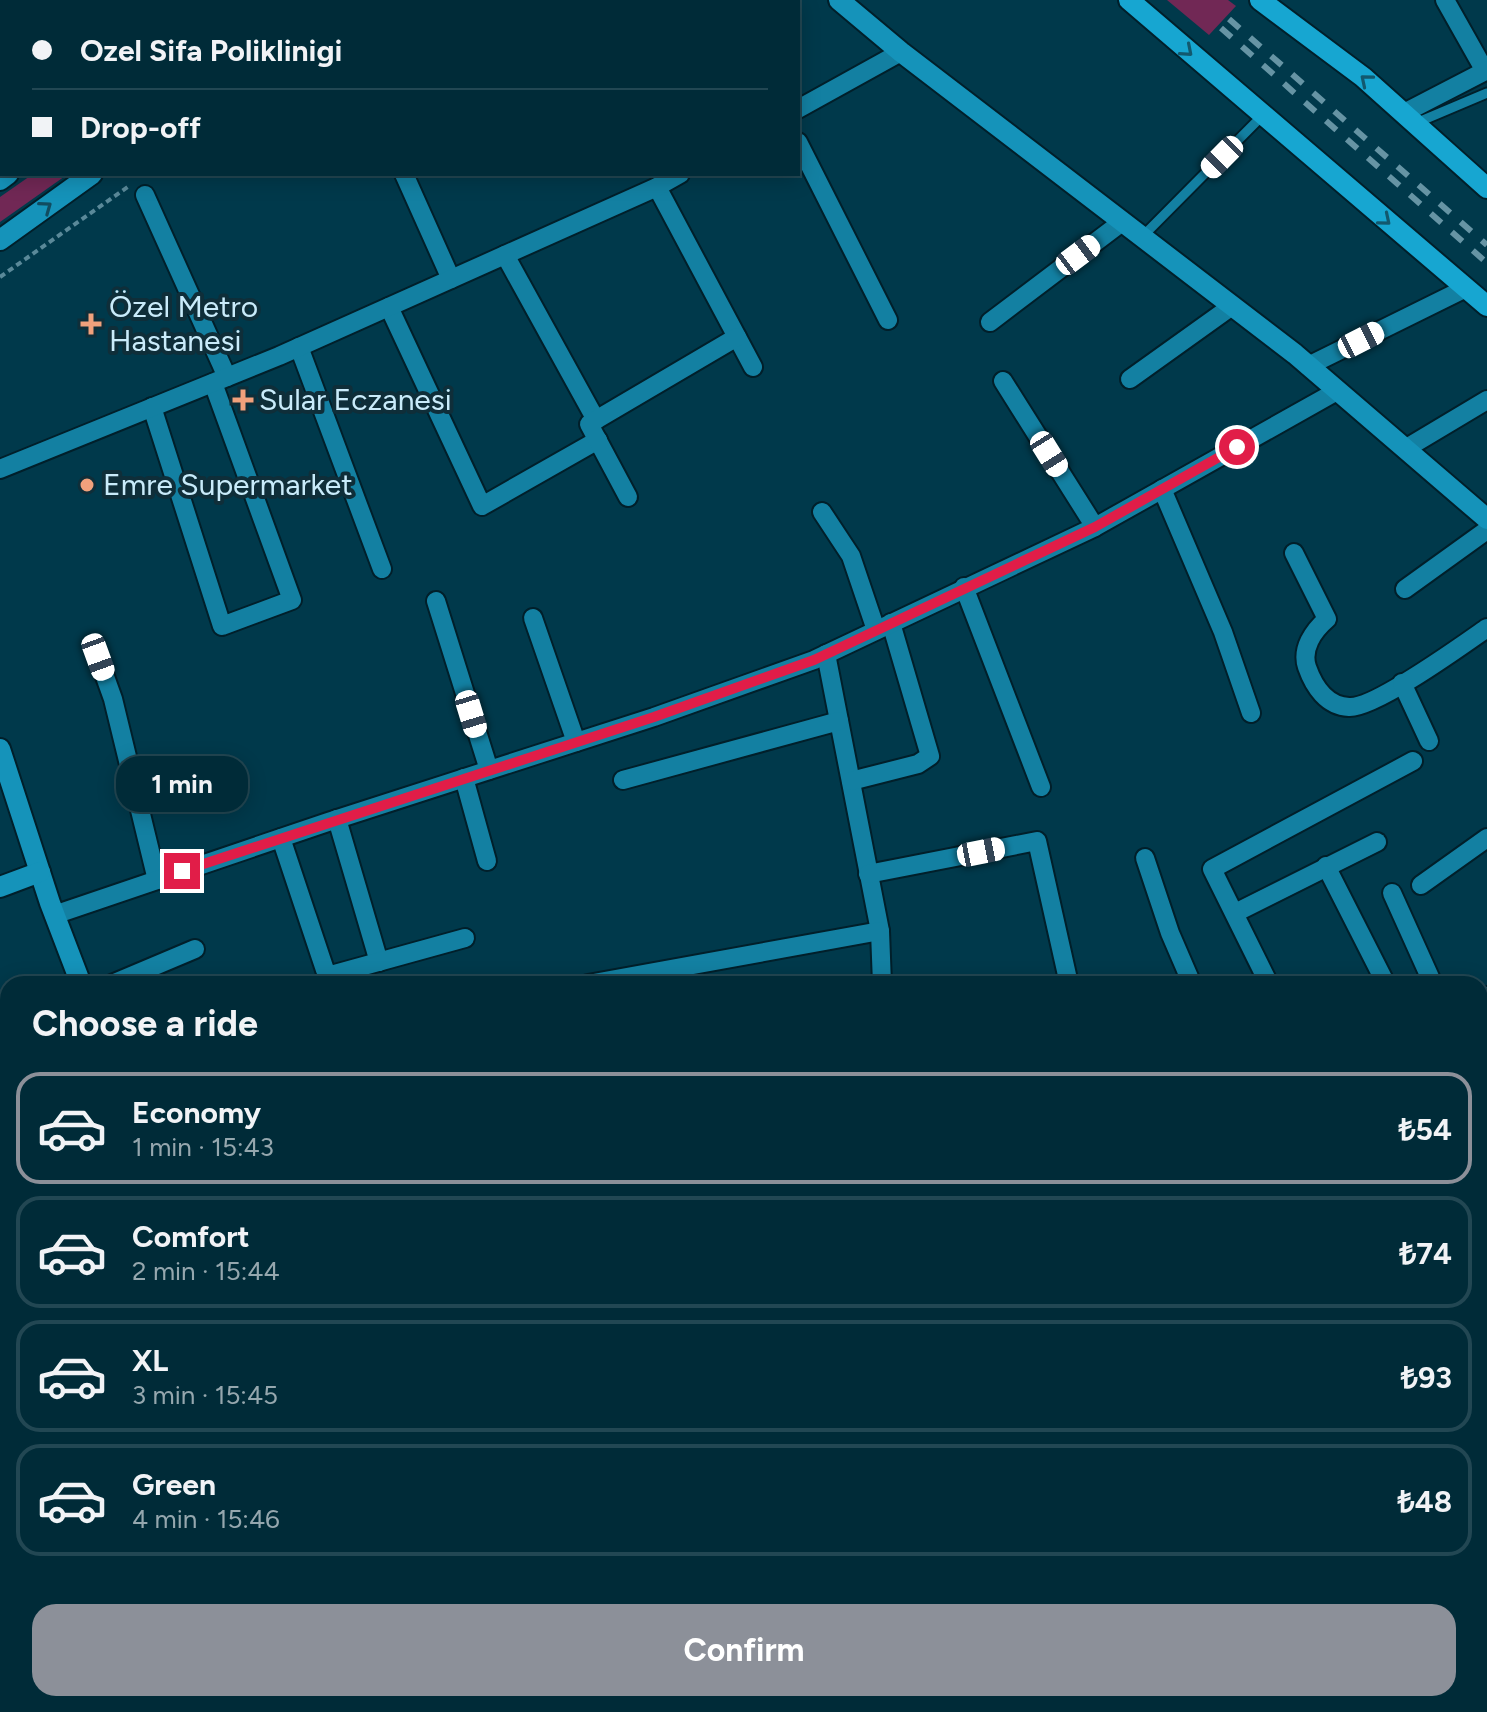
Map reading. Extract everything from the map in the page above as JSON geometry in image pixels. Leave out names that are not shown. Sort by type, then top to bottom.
[{"type":"main road","points":[[1129,0],[1487,306]]},
{"type":"main road","points":[[1260,0],[1363,77],[1487,188]]},
{"type":"street","points":[[839,0],[901,52],[1308,366],[1487,519]]},
{"type":"street","points":[[1409,118],[1486,71],[1445,0]]},
{"type":"street","points":[[800,108],[901,52]]},
{"type":"street","points":[[800,146],[888,320]]},
{"type":"street","points":[[0,240],[89,176]]},
{"type":"street","points":[[405,176],[451,279]]},
{"type":"street","points":[[0,469],[299,347],[676,176]]},
{"type":"street","points":[[657,187],[753,367]]},
{"type":"street","points":[[140,189],[220,380],[292,600],[222,626],[152,407]]},
{"type":"street","points":[[990,322],[1122,222]]},
{"type":"street","points":[[505,255],[596,420]]},
{"type":"street","points":[[1308,366],[1466,288]]},
{"type":"street","points":[[1130,379],[1232,306]]},
{"type":"street","points":[[389,307],[482,506],[598,440]]},
{"type":"street","points":[[628,497],[589,424],[737,337]]},
{"type":"street","points":[[299,347],[382,569]]},
{"type":"street","points":[[1003,381],[1095,527]]},
{"type":"street","points":[[54,915],[698,701],[826,654],[1095,527],[1337,391]]},
{"type":"street","points":[[1405,449],[1487,400]]},
{"type":"street","points":[[1162,489],[1223,632],[1251,713]]},
{"type":"street","points":[[822,512],[851,556],[883,626],[930,756],[918,764],[851,781]]},
{"type":"street","points":[[1405,589],[1487,530]]},
{"type":"street","points":[[1294,553],[1327,619],[1315,629],[1305,655],[1308,668],[1325,698],[1335,704],[1356,707],[1433,666],[1487,628]]},
{"type":"street","points":[[964,587],[1041,787]]},
{"type":"street","points":[[436,601],[489,770]]},
{"type":"street","points":[[533,618],[576,742]]},
{"type":"street","points":[[826,654],[880,931],[882,976]]},
{"type":"street","points":[[98,657],[113,699],[157,880]]},
{"type":"street","points":[[1402,683],[1429,741]]},
{"type":"street","points":[[623,780],[839,721]]},
{"type":"street","points":[[0,749],[54,915],[78,976]]},
{"type":"street","points":[[1265,976],[1212,869],[1413,761]]},
{"type":"street","points":[[464,778],[487,861]]},
{"type":"street","points":[[337,819],[379,962]]},
{"type":"street","points":[[281,838],[325,970],[331,975],[465,938]]},
{"type":"street","points":[[1421,885],[1487,838]]},
{"type":"street","points":[[868,874],[1037,841],[1067,976]]},
{"type":"street","points":[[1235,913],[1377,842]]},
{"type":"street","points":[[1145,858],[1170,933],[1189,976]]},
{"type":"street","points":[[1326,866],[1382,976]]},
{"type":"street","points":[[0,887],[40,872]]},
{"type":"street","points":[[1392,893],[1429,976]]},
{"type":"street","points":[[632,976],[880,931]]},
{"type":"street","points":[[131,976],[195,949]]},
{"type":"lane","points":[[1409,118],[1487,93]]},
{"type":"lane","points":[[1142,237],[1262,116]]},
{"type":"path","points":[[0,277],[140,189]]},
{"type":"shaded area","points":[[1167,0],[1228,0],[1236,6],[1209,35]]},
{"type":"shaded area","points":[[30,176],[65,176],[0,222],[0,197]]},
{"type":"railway","points":[[1229,19],[1487,245]]},
{"type":"railway","points":[[1221,28],[1487,263]]},
{"type":"place","name":"Özel Metro Hastanesi","points":[[91,324]]},
{"type":"place","name":"Sular Eczanesi","points":[[243,400]]},
{"type":"place","name":"Emre Supermarket","points":[[87,485]]},
{"type":"route","points":[[182,871],[654,717],[814,660],[1095,527],[1237,447]]}]
